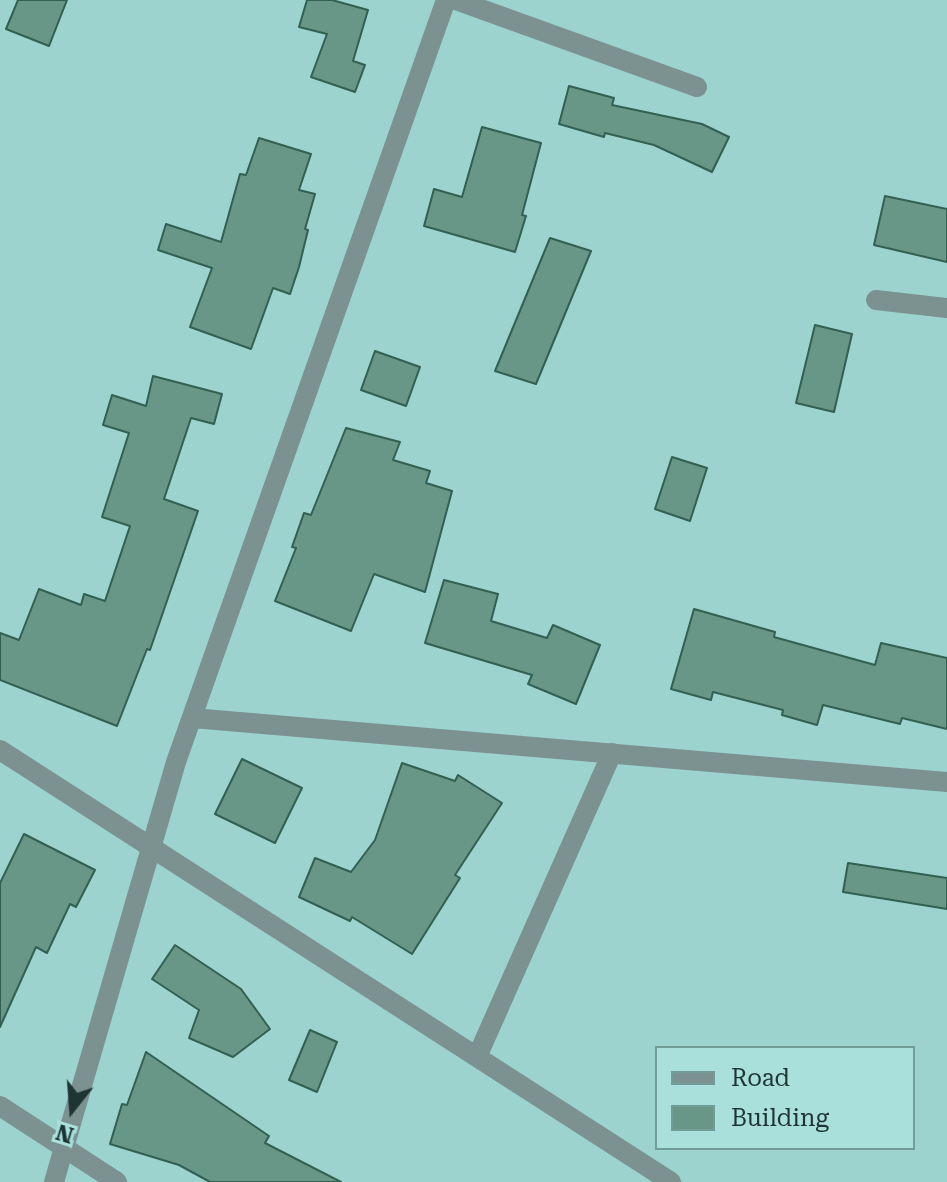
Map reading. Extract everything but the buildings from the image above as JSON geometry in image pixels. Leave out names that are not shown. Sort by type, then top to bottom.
[{"type":"street","points":[[54,1182],[192,718],[446,0]]},
{"type":"street","points":[[456,0],[697,87]]},
{"type":"street","points":[[876,300],[947,308]]},
{"type":"street","points":[[192,718],[947,782]]},
{"type":"street","points":[[0,750],[671,1182]]},
{"type":"street","points":[[477,1057],[612,753]]},
{"type":"street","points":[[0,1106],[117,1182]]}]
